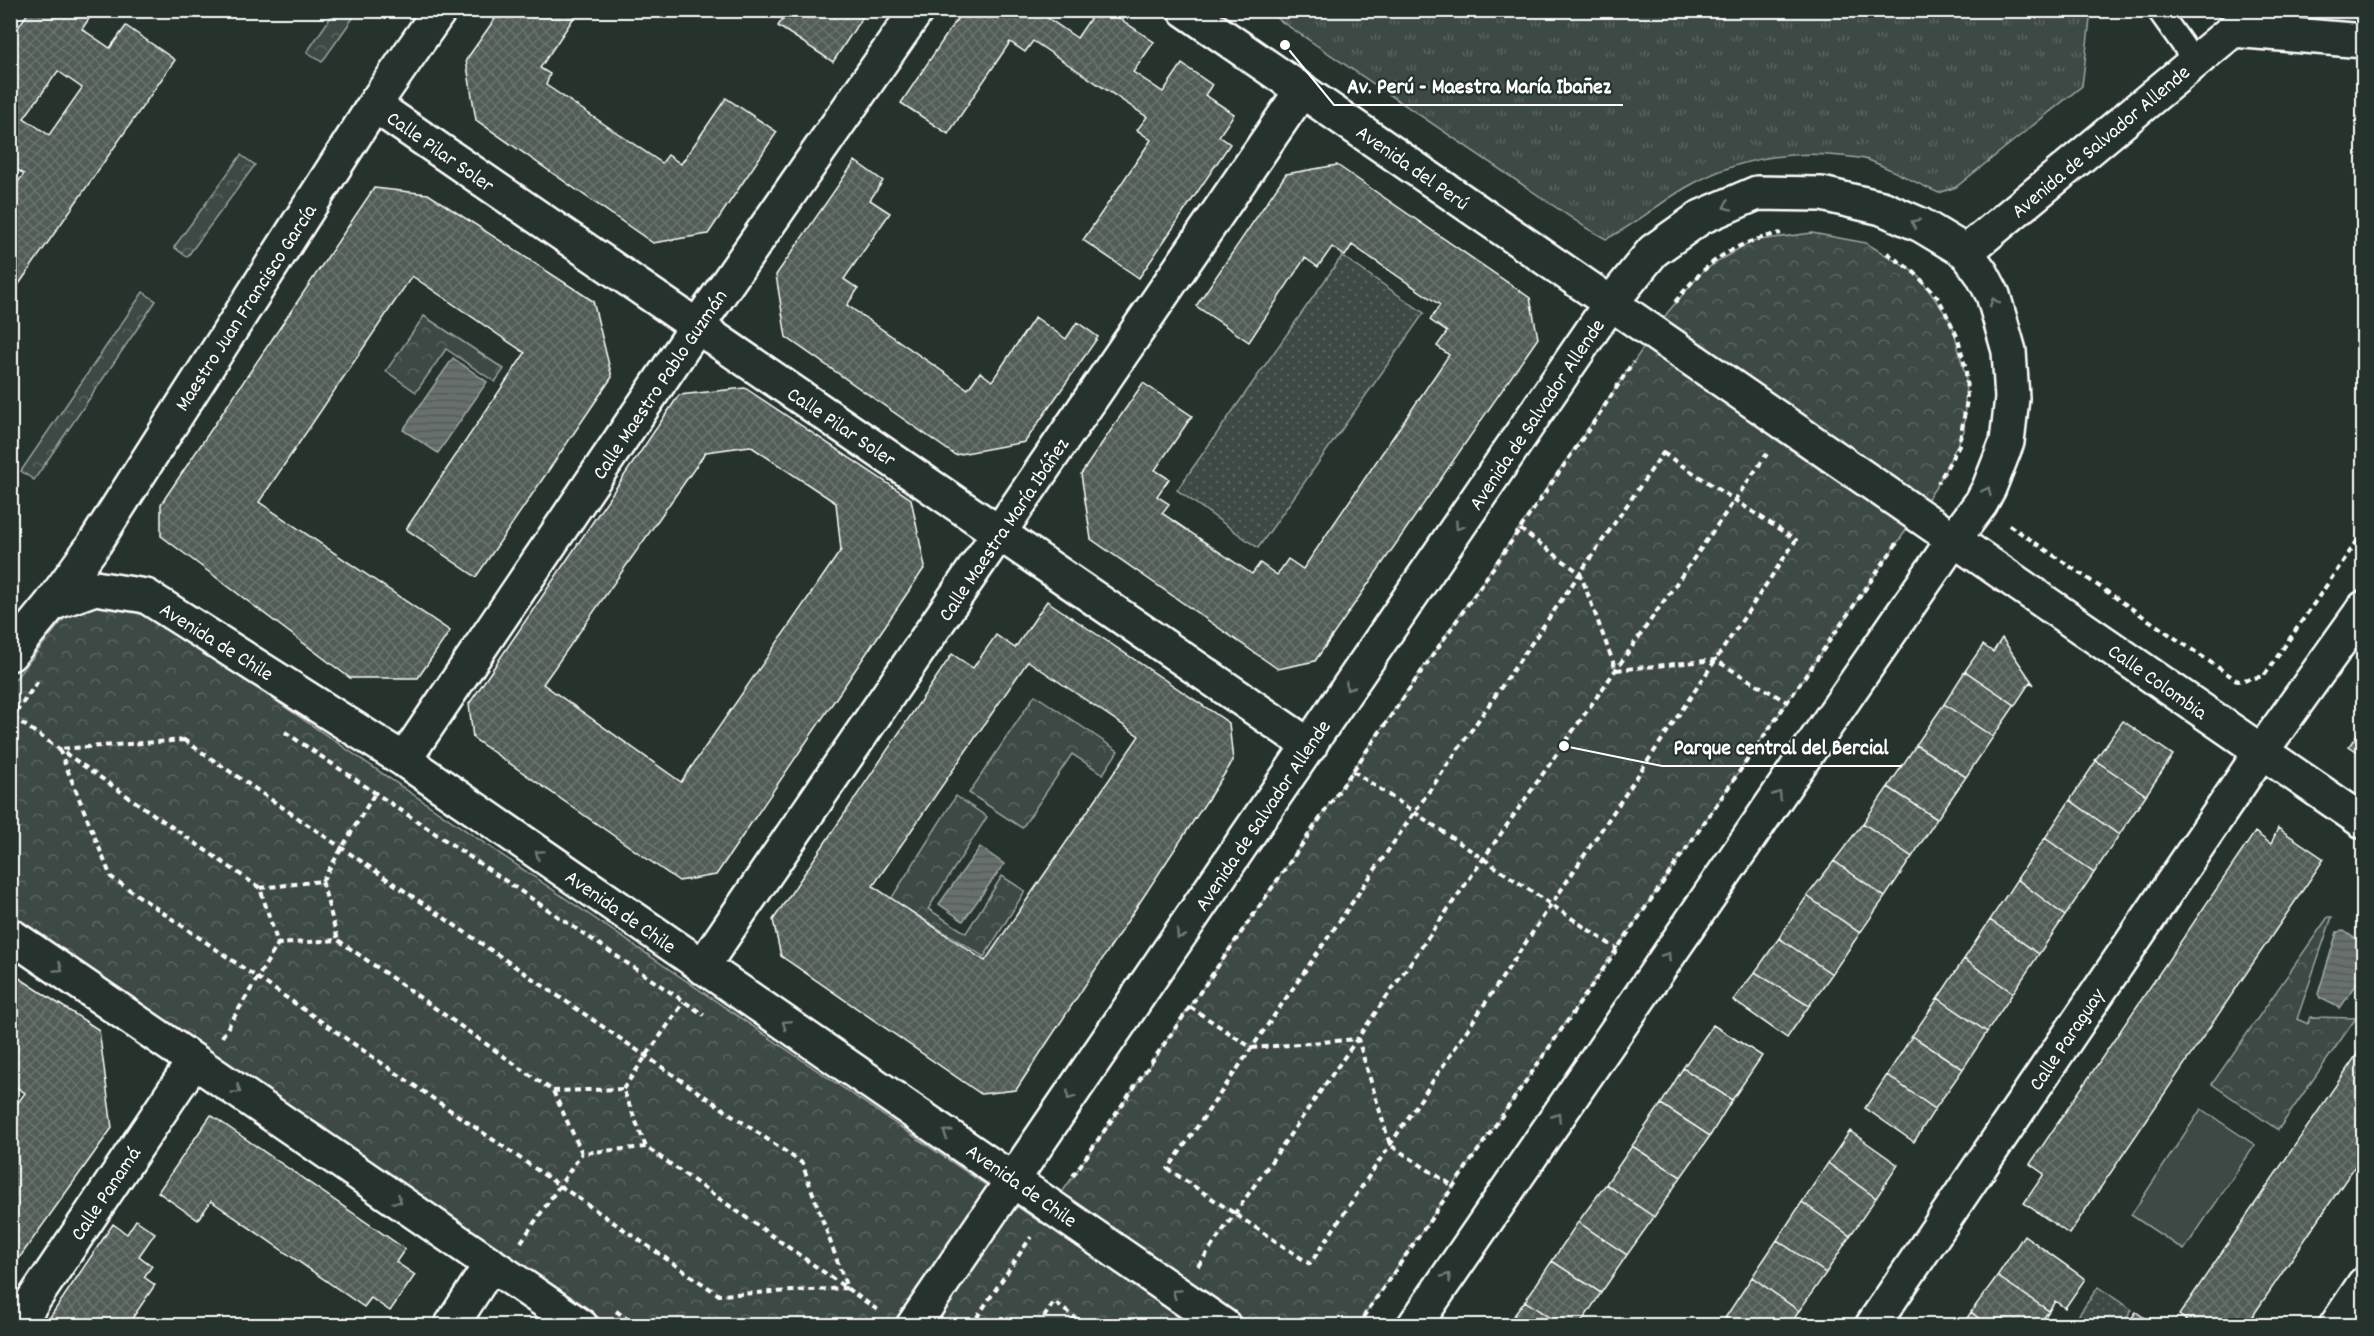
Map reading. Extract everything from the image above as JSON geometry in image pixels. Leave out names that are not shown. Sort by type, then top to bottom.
[{"type":"street","name":"Maestro Juan Francisco García","points":[[51,604],[94,543],[374,105],[440,10]]},
{"type":"street","name":"Calle Maestro Pablo Guzmán","points":[[404,760],[696,328],[917,10]]},
{"type":"street","name":"Avenida del Perú","points":[[1185,10],[1610,304]]},
{"type":"street","name":"Avenida de Salvador Allende","points":[[1966,252],[2195,62],[2234,20]]},
{"type":"street","points":[[2234,20],[2364,41]]},
{"type":"street","name":"Calle Maestra María Ibáñez","points":[[702,967],[1302,90]]},
{"type":"street","name":"Calle Pilar Soler","points":[[374,105],[696,328],[1001,532],[1310,746]]},
{"type":"street","name":"Avenida de Salvador Allende","points":[[913,1326],[1610,304],[1653,251],[1701,218],[1757,193],[1822,194],[1882,208],[1921,225],[1966,252],[1982,274],[1993,295],[2009,351],[2012,398],[2007,441],[1981,503],[1954,539],[1414,1326]]},
{"type":"street","name":"Avenida de Salvador Allende","points":[[1610,304],[1954,539]]},
{"type":"street","name":"Calle Colombia","points":[[1954,539],[2364,822]]},
{"type":"street","points":[[94,543],[95,588]]},
{"type":"street","name":"Avenida de Chile","points":[[51,604],[95,588],[146,596],[404,760],[1224,1326]]},
{"type":"street","points":[[10,654],[51,604]]},
{"type":"street","name":"Calle Paraguay","points":[[1872,1326],[2261,752],[2364,608]]},
{"type":"street","points":[[10,935],[581,1326]]},
{"type":"street","name":"Calle Panamá","points":[[16,1326],[194,1061]]},
{"type":"street","points":[[451,1326],[491,1264]]},
{"type":"street","points":[[2336,1326],[2364,1284]]},
{"type":"lane","points":[[2157,10],[2195,62]]},
{"type":"path","points":[[971,1326],[1520,529],[1599,413],[1651,331],[1686,287],[1712,261],[1749,241],[1792,232]]},
{"type":"path","points":[[1886,252],[1915,273],[1939,299],[1958,338],[1966,370],[1967,400],[1959,445],[1938,484],[1981,503],[2002,520],[2238,681],[2264,676],[2364,531]]},
{"type":"path","points":[[1178,1295],[1787,426]]},
{"type":"path","points":[[1663,453],[1796,540],[1310,1264],[1168,1169],[1580,573],[1663,453]]},
{"type":"path","points":[[1357,1326],[1918,513]]},
{"type":"path","points":[[1520,529],[1580,573],[1616,670]]},
{"type":"path","points":[[1616,670],[1715,660],[1787,702]]},
{"type":"path","points":[[44,672],[12,719],[260,888],[278,944],[220,1040]]},
{"type":"path","points":[[280,728],[713,1022]]},
{"type":"path","points":[[59,749],[184,740],[342,847],[802,1163],[847,1288]]},
{"type":"path","points":[[59,749],[111,877],[719,1295],[847,1288]]},
{"type":"path","points":[[1353,771],[1617,949]]},
{"type":"path","points":[[338,940],[322,881],[375,793]]},
{"type":"path","points":[[260,888],[322,881]]},
{"type":"path","points":[[278,944],[338,940],[553,1091],[582,1153]]},
{"type":"path","points":[[623,1089],[684,1002]]},
{"type":"path","points":[[1190,1007],[1252,1048],[1358,1039]]},
{"type":"path","points":[[1358,1039],[1390,1145],[1453,1186]]},
{"type":"path","points":[[553,1091],[623,1089]]},
{"type":"path","points":[[623,1089],[646,1147],[882,1313]]},
{"type":"path","points":[[582,1153],[646,1147]]},
{"type":"path","points":[[519,1245],[582,1153]]},
{"type":"path","points":[[1038,1326],[1054,1302],[1086,1326]]},
{"type":"green space","points":[[335,11],[358,11],[322,62],[307,52]]},
{"type":"green space","points":[[1266,11],[2091,11],[2082,86],[1956,187],[1939,193],[1862,158],[1821,155],[1781,156],[1742,164],[1705,178],[1677,193],[1606,239]]},
{"type":"green space","points":[[241,155],[255,165],[187,257],[174,247]]},
{"type":"green space","points":[[1812,233],[1866,243],[1917,274],[1952,323],[1966,379],[1964,431],[1938,484],[1357,1325],[610,1325],[11,915],[11,684],[80,599],[115,591],[1041,1223],[1668,312],[1703,271],[1751,241]]},
{"type":"green space","points":[[1342,256],[1424,313],[1258,548],[1177,490]]},
{"type":"green space","points":[[143,292],[156,301],[34,480],[21,471]]},
{"type":"green space","points":[[424,316],[504,369],[495,382],[446,349],[416,392],[386,371]]},
{"type":"green space","points":[[1035,695],[1118,751],[1103,774],[1072,754],[1022,828],[969,793]]},
{"type":"green space","points":[[956,796],[987,817],[928,909],[966,933],[1002,876],[1025,891],[984,957],[891,899]]},
{"type":"green space","points":[[2328,917],[2332,917],[2297,1019],[2308,1024],[2311,1017],[2356,1018],[2278,1130],[2212,1084]]},
{"type":"green space","points":[[2201,1109],[2255,1145],[2184,1250],[2131,1215]]},
{"type":"green space","points":[[2098,1287],[2132,1310],[2122,1325],[2072,1325]]},
{"type":"shaded area","points":[[453,358],[487,382],[438,453],[403,430]]},
{"type":"shaded area","points":[[980,847],[1004,864],[963,921],[939,904]]},
{"type":"shaded area","points":[[2344,931],[2363,944],[2363,975],[2340,1008],[2320,998],[2318,994],[2337,932]]},
{"type":"building","points":[[30,10],[95,10],[82,29],[110,48],[126,26],[175,60],[10,297],[10,193],[24,174],[10,165],[10,39]],"holes":[[[58,71],[82,88],[49,135],[24,118]]]},
{"type":"building","points":[[501,10],[579,10],[540,68],[550,74],[546,85],[662,163],[668,155],[681,164],[726,98],[777,132],[708,234],[653,243],[476,120],[466,60]]},
{"type":"building","points":[[788,10],[867,10],[833,62],[778,26]]},
{"type":"building","points":[[963,10],[1044,10],[1042,14],[1077,38],[1096,10],[1107,10],[1154,42],[1133,72],[1163,92],[1182,64],[1212,85],[1205,95],[1234,114],[1219,136],[1230,144],[1139,278],[1083,240],[1151,140],[1137,130],[1147,117],[1033,41],[1025,52],[1010,42],[948,134],[901,103]]},
{"type":"building","points":[[855,161],[883,181],[870,200],[890,213],[844,279],[858,289],[847,305],[968,389],[980,372],[992,381],[1035,317],[1066,339],[1077,322],[1098,337],[1025,442],[955,455],[786,337],[776,275]]},
{"type":"building","points":[[1337,165],[1530,298],[1538,338],[1315,661],[1278,669],[1091,539],[1081,474],[1143,383],[1192,416],[1155,470],[1169,479],[1157,496],[1169,504],[1162,513],[1252,574],[1260,563],[1277,575],[1288,559],[1303,569],[1449,355],[1437,346],[1447,332],[1430,320],[1440,305],[1352,245],[1345,256],[1332,247],[1318,267],[1305,258],[1249,342],[1196,306],[1286,174]]},
{"type":"building","points":[[374,188],[428,194],[593,301],[612,377],[476,577],[406,529],[525,353],[412,276],[259,502],[450,631],[418,678],[350,678],[161,536],[161,504]]},
{"type":"building","points":[[745,388],[911,499],[925,567],[716,875],[679,881],[473,738],[469,704],[679,395]],"holes":[[[750,446],[836,503],[841,550],[681,782],[543,684],[706,452]]]},
{"type":"building","points":[[1047,601],[1229,723],[1233,761],[1016,1090],[981,1094],[781,956],[773,920],[952,654],[973,668],[996,635],[1015,648]],"holes":[[[1028,661],[1139,736],[985,961],[873,886]]]},
{"type":"building","points":[[2002,638],[2034,685],[2030,682],[2015,705],[1965,671],[1983,645],[1993,652]]},
{"type":"building","points":[[1965,671],[2015,705],[1993,737],[1944,704]]},
{"type":"building","points":[[1944,704],[1993,737],[1966,777],[1916,745]]},
{"type":"building","points":[[2123,721],[2173,755],[2146,795],[2095,760]]},
{"type":"building","points":[[2364,725],[2364,756],[2349,746]]},
{"type":"building","points":[[1916,745],[1966,777],[1937,819],[1888,787]]},
{"type":"building","points":[[2096,761],[2146,795],[2119,835],[2070,800]]},
{"type":"building","points":[[1888,787],[1937,819],[1912,857],[1863,823]]},
{"type":"building","points":[[2070,800],[2119,835],[2094,873],[2045,838]]},
{"type":"building","points":[[1863,823],[1912,857],[1885,897],[1834,861]]},
{"type":"building","points":[[2278,828],[2324,859],[2069,1234],[2024,1203],[2044,1174],[2030,1164],[2255,832],[2271,844]]},
{"type":"building","points":[[2045,838],[2094,873],[2065,916],[2017,879]]},
{"type":"building","points":[[1834,861],[1885,897],[1860,933],[1807,896]]},
{"type":"building","points":[[2017,879],[2065,916],[2039,954],[1990,920]]},
{"type":"building","points":[[1807,896],[1860,933],[1832,974],[1779,938]]},
{"type":"building","points":[[1990,920],[2039,954],[2013,993],[1964,959]]},
{"type":"building","points":[[1779,938],[1832,974],[1809,1006],[1755,972]]},
{"type":"building","points":[[1964,959],[2013,993],[1987,1032],[1938,998]]},
{"type":"building","points":[[10,972],[99,1030],[112,1128],[10,1271],[10,1114],[25,1093],[10,1083]]},
{"type":"building","points":[[1755,972],[1809,1006],[1787,1038],[1733,1000]]},
{"type":"building","points":[[1938,998],[1987,1032],[1963,1069],[1912,1036]]},
{"type":"building","points":[[1713,1025],[1762,1056],[1732,1100],[1683,1068]]},
{"type":"building","points":[[1912,1036],[1963,1069],[1935,1109],[1887,1075]]},
{"type":"building","points":[[2364,1044],[2364,1153],[2246,1326],[2195,1326],[2179,1315]]},
{"type":"building","points":[[1683,1068],[1732,1100],[1710,1136],[1661,1104]]},
{"type":"building","points":[[1887,1075],[1935,1109],[1914,1142],[1865,1108]]},
{"type":"building","points":[[1661,1104],[1710,1136],[1681,1177],[1632,1146]]},
{"type":"building","points":[[211,1115],[405,1249],[396,1262],[415,1275],[390,1311],[371,1298],[364,1307],[211,1201],[198,1220],[158,1192]]},
{"type":"building","points":[[1850,1131],[1898,1165],[1876,1198],[1828,1163]]},
{"type":"building","points":[[1632,1146],[1681,1177],[1654,1217],[1606,1184]]},
{"type":"building","points":[[1828,1163],[1876,1198],[1850,1236],[1802,1202]]},
{"type":"building","points":[[1606,1184],[1654,1217],[1627,1255],[1578,1222]]},
{"type":"building","points":[[1802,1202],[1850,1236],[1826,1273],[1777,1240]]},
{"type":"building","points":[[136,1220],[155,1233],[139,1256],[152,1266],[144,1277],[155,1285],[127,1326],[44,1326],[113,1224],[127,1234]]},
{"type":"building","points":[[1578,1222],[1627,1255],[1601,1293],[1552,1261]]},
{"type":"building","points":[[2024,1235],[2085,1279],[2065,1308],[2055,1301],[2049,1311],[1997,1276]]},
{"type":"building","points":[[1777,1240],[1826,1273],[1799,1311],[1752,1277]]},
{"type":"building","points":[[1552,1261],[1601,1293],[1579,1326],[1562,1326],[1525,1301]]},
{"type":"building","points":[[1997,1276],[2049,1311],[2038,1326],[1989,1326],[1971,1312]]},
{"type":"building","points":[[1752,1277],[1799,1311],[1790,1326],[1736,1326],[1725,1318]]},
{"type":"building","points":[[1525,1301],[1562,1326],[1506,1326]]},
{"type":"building","points":[[1971,1312],[1989,1326],[1962,1326]]},
{"type":"building","points":[[2136,1312],[2156,1326],[2126,1326]]},
{"type":"place","name":"Av. Perú - Maestra María Ibañez","points":[[1285,45]]},
{"type":"place","name":"Parque central del Bercial","points":[[1564,746]]}]
